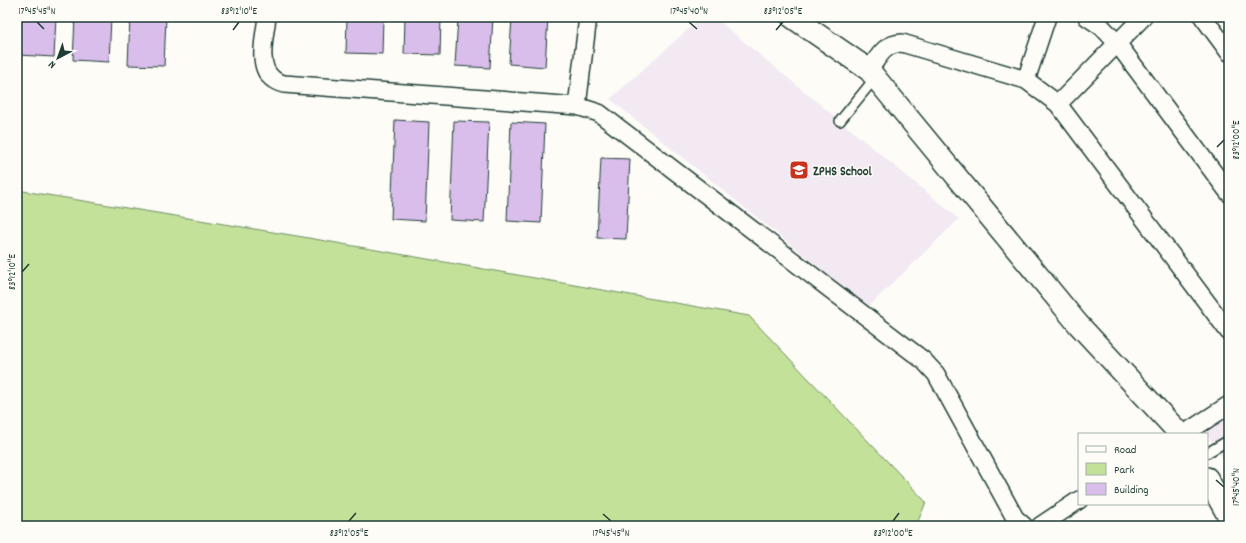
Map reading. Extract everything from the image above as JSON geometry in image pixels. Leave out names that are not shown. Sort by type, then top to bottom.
[{"type":"street","points":[[267,17],[262,58],[265,70],[273,79],[284,84],[577,106],[600,113],[923,360],[936,374],[1016,518],[1023,526]]},
{"type":"street","points":[[577,106],[588,17]]},
{"type":"street","points":[[792,17],[872,74],[1078,324],[1179,433]]},
{"type":"street","points":[[1026,80],[1047,17]]},
{"type":"street","points":[[1087,17],[1102,27],[1117,43],[1229,193]]},
{"type":"street","points":[[1058,104],[1143,17]]},
{"type":"street","points":[[1202,17],[1229,52]]},
{"type":"street","points":[[872,74],[885,48],[894,43],[902,43],[1026,80],[1058,104],[1229,332]]},
{"type":"street","points":[[1186,433],[1229,405]]},
{"type":"street","points":[[1208,480],[1229,517]]},
{"type":"street","points":[[1040,526],[1078,501]]},
{"type":"lane","points":[[840,121],[872,74]]},
{"type":"lane","points":[[1208,452],[1229,440]]},
{"type":"shaded area","name":"ZPHS School","points":[[702,17],[714,17],[959,219],[868,307],[610,99]]},
{"type":"shaded area","points":[[1229,413],[1229,467],[1208,436],[1208,433],[1206,433],[1203,429]]},
{"type":"green space","points":[[17,190],[303,237],[749,316],[926,502],[916,526],[17,526]]},
{"type":"building","points":[[20,17],[56,17],[54,57],[18,55]]},
{"type":"building","points":[[75,17],[111,17],[109,62],[73,60]]},
{"type":"building","points":[[130,17],[166,17],[164,66],[128,65]]},
{"type":"building","points":[[347,17],[383,17],[382,54],[346,53]]},
{"type":"building","points":[[405,17],[441,17],[440,55],[404,54]]},
{"type":"building","points":[[458,17],[493,17],[490,68],[455,66]]},
{"type":"building","points":[[512,17],[548,17],[545,67],[509,64]]},
{"type":"building","points":[[395,120],[429,122],[425,221],[391,219]]},
{"type":"building","points":[[454,121],[489,122],[484,222],[450,220]]},
{"type":"building","points":[[511,122],[545,124],[541,223],[507,221]]},
{"type":"building","points":[[601,158],[630,159],[626,239],[597,238]]},
{"type":"place","name":"ZPHS School","points":[[799,170]]}]
